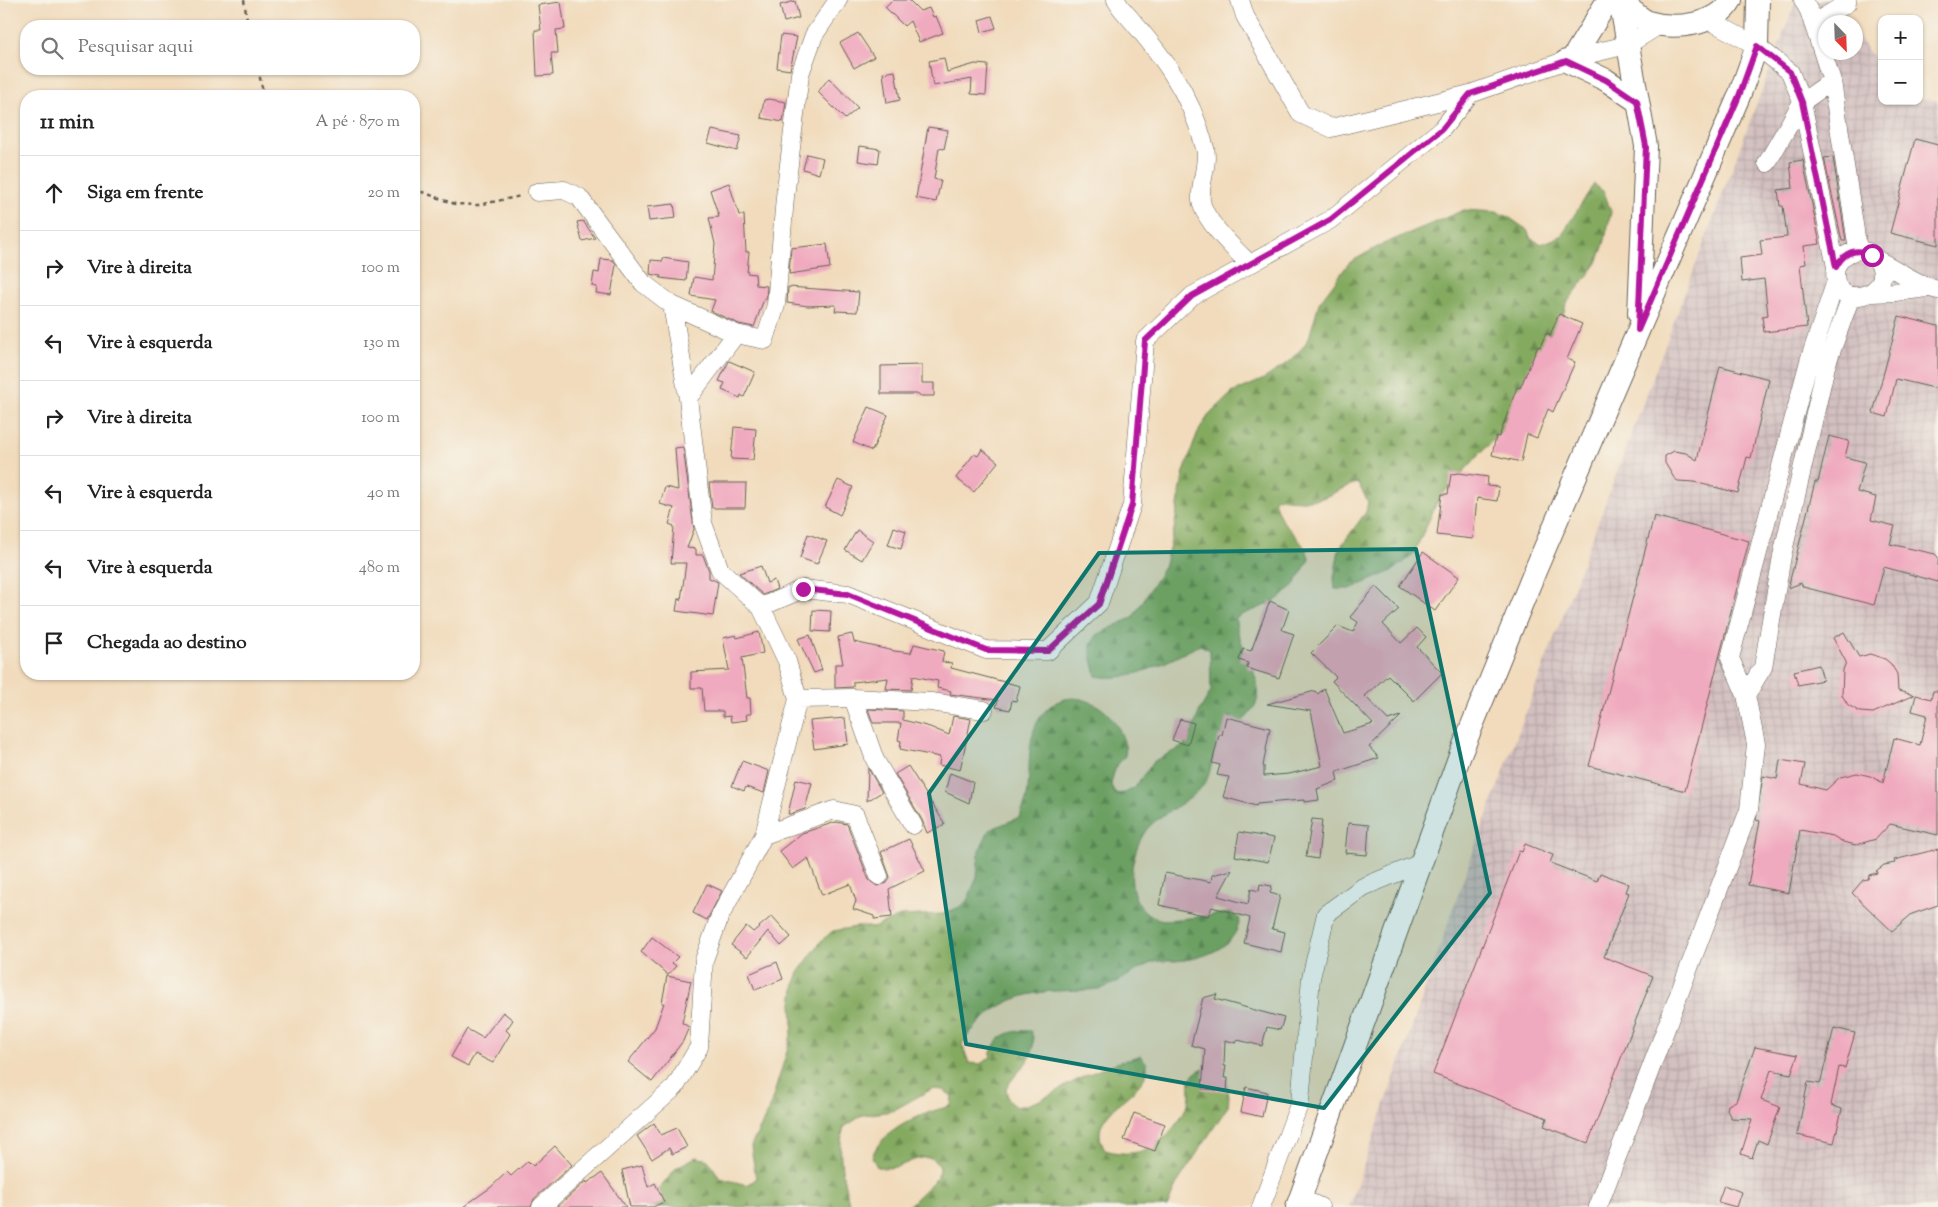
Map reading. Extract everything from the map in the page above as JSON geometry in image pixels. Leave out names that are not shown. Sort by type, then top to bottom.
[{"type":"main road","points":[[1608,0],[1570,60],[1606,80],[1637,101]]},
{"type":"main road","points":[[1620,0],[1647,21],[1676,26],[1709,20],[1731,0]]},
{"type":"main road","points":[[1620,0],[1646,146],[1638,330]]},
{"type":"main road","points":[[1306,1204],[1421,862],[1460,755],[1535,570],[1739,96],[1757,46],[1758,0]]},
{"type":"street","points":[[537,192],[564,190],[579,197],[642,283],[672,304],[736,334],[764,340],[776,305],[785,197],[800,74],[814,35],[838,0]]},
{"type":"street","points":[[1116,0],[1120,8],[1157,48],[1191,105],[1206,150],[1201,202],[1220,235],[1250,264]]},
{"type":"street","points":[[1240,0],[1245,16],[1301,114],[1331,128],[1470,94],[1570,60],[1627,45],[1661,24]]},
{"type":"street","points":[[1803,0],[1832,80],[1858,250]]},
{"type":"street","points":[[1813,24],[1847,4],[1847,0]]},
{"type":"street","points":[[1709,20],[1757,46],[1790,72],[1802,102],[1839,287],[1851,296],[1866,296],[1872,292],[1880,281],[1882,274],[1877,260]]},
{"type":"street","points":[[1767,163],[1802,102],[1832,80]]},
{"type":"street","points":[[761,607],[803,589],[848,594],[986,650],[1048,651],[1099,604],[1132,505],[1145,341],[1192,296],[1330,220],[1442,129],[1470,94]]},
{"type":"street","points":[[1598,1207],[1748,810],[1756,744],[1746,695],[1730,658],[1809,361],[1836,274],[1844,255],[1858,250],[1872,255],[1877,260],[1933,289]]},
{"type":"street","points":[[1872,292],[1933,289]]},
{"type":"street","points":[[1746,695],[1763,668],[1782,556],[1826,366],[1851,296]]},
{"type":"street","points":[[541,1207],[675,1088],[699,1047],[704,960],[720,916],[764,835],[798,699],[787,660],[761,607],[720,570],[703,523],[688,398],[672,304]]},
{"type":"street","points":[[688,398],[736,334]]},
{"type":"street","points":[[1809,361],[1826,366]]},
{"type":"street","points":[[798,699],[853,698],[931,702],[984,710]]},
{"type":"street","points":[[853,698],[875,760],[913,825]]},
{"type":"street","points":[[764,835],[834,810],[855,815],[879,876]]},
{"type":"street","points":[[1262,1207],[1300,1102],[1311,978],[1326,914],[1363,887],[1421,862]]},
{"type":"path","points":[[244,0],[247,20]]},
{"type":"path","points":[[259,75],[263,90]]},
{"type":"path","points":[[420,191],[456,204],[478,205],[537,192]]},
{"type":"highlighted area","points":[[1416,549],[1490,893],[1324,1108],[966,1044],[929,793],[1099,553]]},
{"type":"shaded area","points":[[1796,0],[1832,0],[1843,15],[1818,15],[1818,60],[1863,60],[1863,43],[1878,64],[1878,105],[1923,105],[1923,99],[1938,101],[1938,1207],[1349,1207],[1473,852]]},
{"type":"green space","points":[[1594,184],[1604,192],[1611,212],[1604,244],[1597,263],[1566,304],[1563,315],[1533,358],[1518,413],[1439,498],[1413,555],[1394,570],[1350,589],[1335,589],[1334,578],[1339,549],[1366,512],[1368,502],[1358,483],[1322,498],[1298,500],[1274,498],[1280,517],[1307,551],[1310,560],[1293,586],[1278,599],[1236,618],[1240,638],[1257,683],[1257,701],[1250,714],[1218,747],[1205,784],[1195,794],[1159,818],[1147,829],[1136,852],[1132,866],[1133,892],[1138,904],[1147,913],[1165,920],[1231,913],[1240,919],[1232,938],[1216,951],[1206,955],[1185,960],[1152,963],[1104,988],[1041,992],[1014,999],[991,1012],[962,1044],[969,1063],[980,1064],[990,1058],[995,1045],[1004,1036],[1016,1031],[1031,1031],[1033,1048],[1031,1055],[1006,1088],[1008,1098],[1015,1107],[1039,1101],[1099,1070],[1140,1056],[1147,1063],[1146,1075],[1140,1084],[1113,1109],[1101,1127],[1100,1138],[1105,1150],[1119,1153],[1132,1153],[1144,1150],[1164,1138],[1187,1106],[1190,1094],[1190,1080],[1196,1072],[1204,1068],[1227,1084],[1228,1106],[1176,1185],[1167,1207],[907,1207],[936,1179],[940,1167],[932,1158],[924,1158],[900,1166],[877,1167],[872,1157],[884,1138],[894,1130],[917,1117],[951,1106],[952,1096],[943,1090],[932,1089],[892,1111],[863,1115],[844,1127],[841,1157],[843,1178],[850,1207],[645,1207],[677,1167],[696,1157],[708,1160],[720,1178],[747,1185],[756,1179],[751,1146],[769,1110],[788,1048],[793,1026],[792,1003],[795,983],[800,970],[822,940],[833,931],[863,926],[873,928],[900,916],[943,914],[962,906],[968,899],[977,877],[979,851],[989,830],[1020,817],[1027,796],[1030,748],[1034,729],[1048,708],[1059,701],[1071,698],[1084,700],[1096,705],[1116,723],[1123,738],[1126,751],[1125,756],[1114,772],[1111,785],[1115,794],[1125,793],[1134,788],[1154,761],[1182,747],[1189,740],[1200,710],[1211,691],[1210,650],[1200,645],[1150,669],[1123,676],[1110,677],[1096,676],[1091,654],[1091,644],[1097,635],[1133,617],[1164,567],[1174,530],[1183,475],[1197,434],[1208,416],[1232,393],[1264,379],[1287,363],[1303,347],[1309,338],[1319,303],[1349,263],[1381,245],[1464,210],[1496,212],[1507,216],[1527,230],[1531,239],[1542,244],[1561,236]]},
{"type":"building","points":[[892,0],[909,0],[920,11],[929,8],[933,17],[936,16],[943,33],[919,42],[910,21],[904,26],[885,7]]},
{"type":"building","points":[[795,1],[799,18],[784,22],[780,5]]},
{"type":"building","points":[[561,2],[565,29],[556,30],[558,53],[551,53],[553,75],[537,76],[535,30],[541,30],[538,5]]},
{"type":"building","points":[[992,16],[996,28],[982,32],[979,20]]},
{"type":"building","points":[[858,33],[874,57],[854,68],[840,43]]},
{"type":"building","points":[[781,35],[797,37],[790,70],[777,68]]},
{"type":"building","points":[[944,58],[947,72],[975,64],[988,65],[986,95],[971,94],[972,79],[933,86],[929,61]]},
{"type":"building","points":[[895,71],[900,100],[887,103],[883,73]]},
{"type":"building","points":[[829,78],[858,108],[845,119],[818,92]]},
{"type":"building","points":[[764,100],[786,102],[783,122],[761,118]]},
{"type":"building","points":[[928,127],[948,130],[944,149],[939,148],[934,179],[941,181],[936,202],[916,198]]},
{"type":"building","points":[[712,130],[741,136],[737,151],[708,143]]},
{"type":"building","points":[[1915,139],[1938,145],[1938,245],[1890,233]]},
{"type":"building","points":[[860,146],[880,149],[878,164],[858,161]]},
{"type":"building","points":[[807,154],[823,158],[819,174],[803,169]]},
{"type":"building","points":[[1833,157],[1846,241],[1842,241],[1824,158]]},
{"type":"building","points":[[1803,160],[1820,244],[1804,246],[1806,264],[1800,265],[1807,327],[1764,332],[1762,316],[1768,315],[1764,279],[1742,282],[1740,258],[1762,255],[1760,240],[1787,237],[1783,206],[1780,206],[1778,190],[1793,188],[1790,162]]},
{"type":"building","points":[[729,183],[739,215],[744,215],[746,252],[749,252],[747,273],[755,274],[756,285],[767,286],[766,300],[764,299],[754,327],[739,324],[711,311],[715,300],[691,296],[694,277],[712,280],[715,244],[709,218],[719,217],[710,190]]},
{"type":"building","points":[[674,204],[676,218],[649,221],[647,207]]},
{"type":"building","points":[[583,221],[595,238],[582,241],[577,222]]},
{"type":"building","points":[[827,244],[830,268],[789,274],[791,248]]},
{"type":"building","points":[[663,258],[688,262],[686,281],[660,278],[661,276],[650,274],[651,260],[663,261]]},
{"type":"building","points":[[601,259],[613,260],[616,264],[611,295],[596,293],[597,287],[592,286],[594,272],[599,273]]},
{"type":"building","points":[[788,287],[859,292],[857,312],[835,311],[836,305],[808,306],[787,303]]},
{"type":"building","points":[[1559,314],[1582,324],[1567,359],[1575,362],[1553,412],[1548,409],[1537,438],[1527,434],[1521,462],[1492,455],[1496,436],[1499,437],[1517,387],[1520,388],[1538,346],[1540,347],[1546,333],[1550,335]]},
{"type":"building","points":[[1899,316],[1938,326],[1938,389],[1896,379],[1887,417],[1873,413]]},
{"type":"building","points":[[729,361],[755,372],[744,397],[741,395],[740,398],[722,390],[725,383],[719,381]]},
{"type":"building","points":[[922,365],[922,383],[934,383],[934,396],[881,394],[881,366]]},
{"type":"building","points":[[1720,366],[1769,379],[1751,458],[1747,457],[1738,493],[1694,482],[1678,481],[1665,463],[1665,456],[1674,451],[1686,453],[1697,460]]},
{"type":"building","points":[[869,407],[888,415],[872,451],[853,442]]},
{"type":"building","points":[[734,427],[756,429],[753,460],[731,459]]},
{"type":"building","points":[[1829,436],[1849,441],[1845,457],[1865,462],[1857,492],[1876,497],[1871,520],[1895,526],[1890,544],[1935,554],[1938,557],[1938,582],[1884,567],[1874,605],[1803,587],[1801,583],[1788,588],[1815,482],[1818,482]]},
{"type":"building","points":[[683,447],[694,529],[687,548],[696,549],[696,555],[703,555],[709,571],[709,578],[718,582],[713,616],[676,611],[678,599],[681,600],[686,563],[671,563],[674,526],[669,524],[674,508],[660,504],[665,487],[678,490],[675,448]]},
{"type":"building","points":[[982,449],[998,462],[974,492],[956,478],[974,454],[978,456]]},
{"type":"building","points":[[1459,473],[1488,477],[1487,486],[1499,487],[1497,501],[1477,498],[1473,539],[1437,535],[1442,494],[1448,494],[1451,474]]},
{"type":"building","points":[[838,480],[853,487],[840,515],[825,507]]},
{"type":"building","points":[[709,483],[746,483],[745,508],[712,508]]},
{"type":"building","points":[[1654,516],[1749,541],[1685,791],[1589,766]]},
{"type":"building","points":[[894,527],[906,531],[901,549],[888,545]]},
{"type":"building","points":[[857,530],[873,541],[862,560],[845,550]]},
{"type":"building","points":[[808,534],[827,541],[817,564],[800,558]]},
{"type":"building","points":[[1423,552],[1459,577],[1435,611],[1400,586]]},
{"type":"building","points":[[761,566],[767,583],[774,580],[777,589],[763,595],[739,573]]},
{"type":"building","points":[[1376,586],[1399,609],[1383,624],[1401,643],[1417,628],[1426,637],[1417,647],[1442,673],[1414,701],[1388,675],[1365,696],[1388,720],[1401,716],[1369,747],[1379,758],[1336,772],[1338,781],[1317,789],[1319,800],[1257,804],[1256,806],[1223,797],[1229,777],[1217,775],[1220,765],[1212,763],[1226,717],[1270,728],[1263,766],[1264,776],[1289,774],[1322,766],[1311,711],[1267,704],[1315,691],[1318,694],[1324,688],[1343,733],[1373,724],[1332,681],[1336,677],[1311,653],[1338,626],[1353,632],[1358,622],[1350,617]]},
{"type":"building","points":[[1270,601],[1289,610],[1282,630],[1294,634],[1279,678],[1247,668],[1248,663],[1239,660],[1243,649],[1251,651]]},
{"type":"building","points":[[813,610],[831,611],[830,632],[812,631]]},
{"type":"building","points":[[759,632],[763,653],[742,658],[747,698],[750,698],[751,714],[746,714],[747,720],[731,722],[730,716],[723,717],[723,711],[704,711],[702,688],[691,688],[691,672],[729,670],[723,638],[736,635],[737,638]]},
{"type":"building","points":[[1844,632],[1859,657],[1870,654],[1885,659],[1891,664],[1897,674],[1898,691],[1914,695],[1873,713],[1860,712],[1848,705],[1842,695],[1843,670],[1846,662],[1833,638]]},
{"type":"building","points":[[852,634],[854,642],[894,651],[911,653],[914,644],[944,651],[942,662],[952,663],[951,668],[1020,686],[1016,701],[1012,700],[1010,710],[996,707],[998,700],[950,694],[951,691],[937,688],[938,681],[913,676],[911,690],[886,689],[888,678],[853,682],[853,687],[835,688],[835,664],[843,664],[838,637]]},
{"type":"building","points":[[810,635],[822,670],[814,673],[798,639]]},
{"type":"building","points":[[1819,665],[1823,680],[1798,685],[1794,671]]},
{"type":"building","points":[[1933,691],[1938,691],[1938,835],[1890,824],[1876,839],[1856,845],[1843,842],[1833,836],[1800,830],[1789,893],[1748,885],[1760,821],[1756,820],[1763,776],[1777,779],[1780,760],[1805,764],[1801,784],[1826,790],[1840,777],[1857,773],[1870,776],[1883,783],[1894,738],[1920,745],[1927,715],[1912,711],[1916,695],[1931,699]]},
{"type":"building","points":[[868,709],[903,711],[903,720],[930,727],[949,735],[953,716],[971,719],[960,770],[939,765],[940,757],[900,749],[901,741],[898,740],[901,723],[873,723]]},
{"type":"building","points":[[845,718],[848,744],[814,749],[810,721]]},
{"type":"building","points":[[1180,719],[1194,723],[1188,745],[1172,740]]},
{"type":"building","points":[[742,761],[769,771],[764,793],[746,787],[744,791],[732,786]]},
{"type":"building","points":[[908,766],[945,824],[927,833],[922,820],[895,774]]},
{"type":"building","points":[[868,768],[882,792],[867,801]]},
{"type":"building","points":[[950,773],[973,782],[969,803],[945,792]]},
{"type":"building","points":[[796,779],[812,783],[805,809],[788,814]]},
{"type":"building","points":[[1312,819],[1322,820],[1318,859],[1306,857]]},
{"type":"building","points":[[836,822],[847,824],[869,880],[877,886],[887,883],[890,877],[881,852],[909,839],[925,871],[889,889],[892,917],[874,919],[874,916],[853,909],[856,901],[850,884],[822,895],[808,858],[793,869],[779,851],[802,833]]},
{"type":"building","points":[[1348,823],[1369,825],[1367,855],[1345,853]]},
{"type":"building","points":[[1239,832],[1274,838],[1268,862],[1235,856]]},
{"type":"building","points":[[1525,844],[1553,855],[1550,863],[1597,881],[1600,873],[1629,884],[1626,892],[1629,893],[1604,957],[1653,976],[1588,1143],[1544,1126],[1547,1118],[1433,1074],[1519,851],[1522,852]]},
{"type":"building","points":[[1938,849],[1938,905],[1912,914],[1892,931],[1852,893],[1863,880],[1868,879],[1869,875],[1877,873],[1876,871],[1884,865],[1895,863],[1894,860]]},
{"type":"building","points":[[1232,870],[1218,896],[1248,904],[1251,889],[1259,891],[1260,884],[1272,886],[1270,893],[1280,896],[1272,929],[1285,932],[1281,952],[1244,943],[1250,918],[1212,907],[1208,916],[1159,905],[1165,873],[1211,882],[1212,875]]},
{"type":"building","points":[[707,884],[722,891],[707,920],[693,913]]},
{"type":"building","points":[[772,916],[791,937],[781,946],[768,931],[747,957],[731,945],[746,926],[753,932]]},
{"type":"building","points":[[652,937],[678,957],[672,963],[676,966],[668,975],[641,952]]},
{"type":"building","points":[[777,962],[783,979],[755,990],[749,974]]},
{"type":"building","points":[[667,976],[691,981],[682,1023],[689,1027],[683,1041],[652,1082],[628,1062],[655,1028],[664,1003],[662,1003]]},
{"type":"building","points":[[1217,994],[1215,999],[1284,1018],[1280,1030],[1267,1027],[1262,1046],[1238,1040],[1236,1043],[1225,1040],[1224,1066],[1226,1066],[1224,1078],[1228,1078],[1227,1091],[1202,1089],[1205,1049],[1191,1045],[1203,998]]},
{"type":"building","points":[[503,1012],[513,1020],[506,1030],[510,1034],[493,1063],[475,1054],[468,1066],[451,1057],[467,1029],[483,1038]]},
{"type":"building","points":[[1834,1028],[1855,1033],[1845,1068],[1839,1067],[1831,1105],[1842,1109],[1834,1143],[1797,1135],[1808,1082],[1820,1084]]},
{"type":"building","points":[[1755,1047],[1798,1055],[1791,1074],[1771,1070],[1761,1100],[1780,1107],[1767,1144],[1758,1140],[1752,1158],[1741,1154],[1752,1119],[1731,1118],[1727,1110],[1728,1105],[1736,1101]]},
{"type":"building","points":[[1246,1087],[1267,1092],[1262,1117],[1241,1112]]},
{"type":"building","points":[[1134,1113],[1165,1124],[1155,1151],[1124,1140]]},
{"type":"building","points":[[654,1123],[661,1135],[677,1128],[687,1147],[672,1154],[669,1148],[652,1159],[637,1136]]},
{"type":"building","points":[[555,1146],[572,1165],[534,1199],[531,1207],[463,1207],[490,1188],[507,1172],[511,1176],[528,1161],[533,1166]]},
{"type":"building","points":[[642,1165],[648,1187],[655,1183],[664,1202],[653,1207],[630,1207],[622,1170]]},
{"type":"building","points":[[602,1173],[626,1207],[557,1207],[586,1181],[587,1183]]},
{"type":"building","points":[[1724,1185],[1741,1192],[1736,1207],[1718,1202]]},
{"type":"route","points":[[803,589],[848,594],[986,650],[1048,651],[1099,604],[1132,505],[1145,341],[1192,296],[1330,220],[1442,129],[1470,94],[1539,69],[1566,61],[1606,80],[1637,101],[1646,146],[1638,330],[1739,96],[1757,46],[1790,72],[1802,102],[1836,267],[1844,255],[1851,252],[1858,250],[1872,255]]}]
